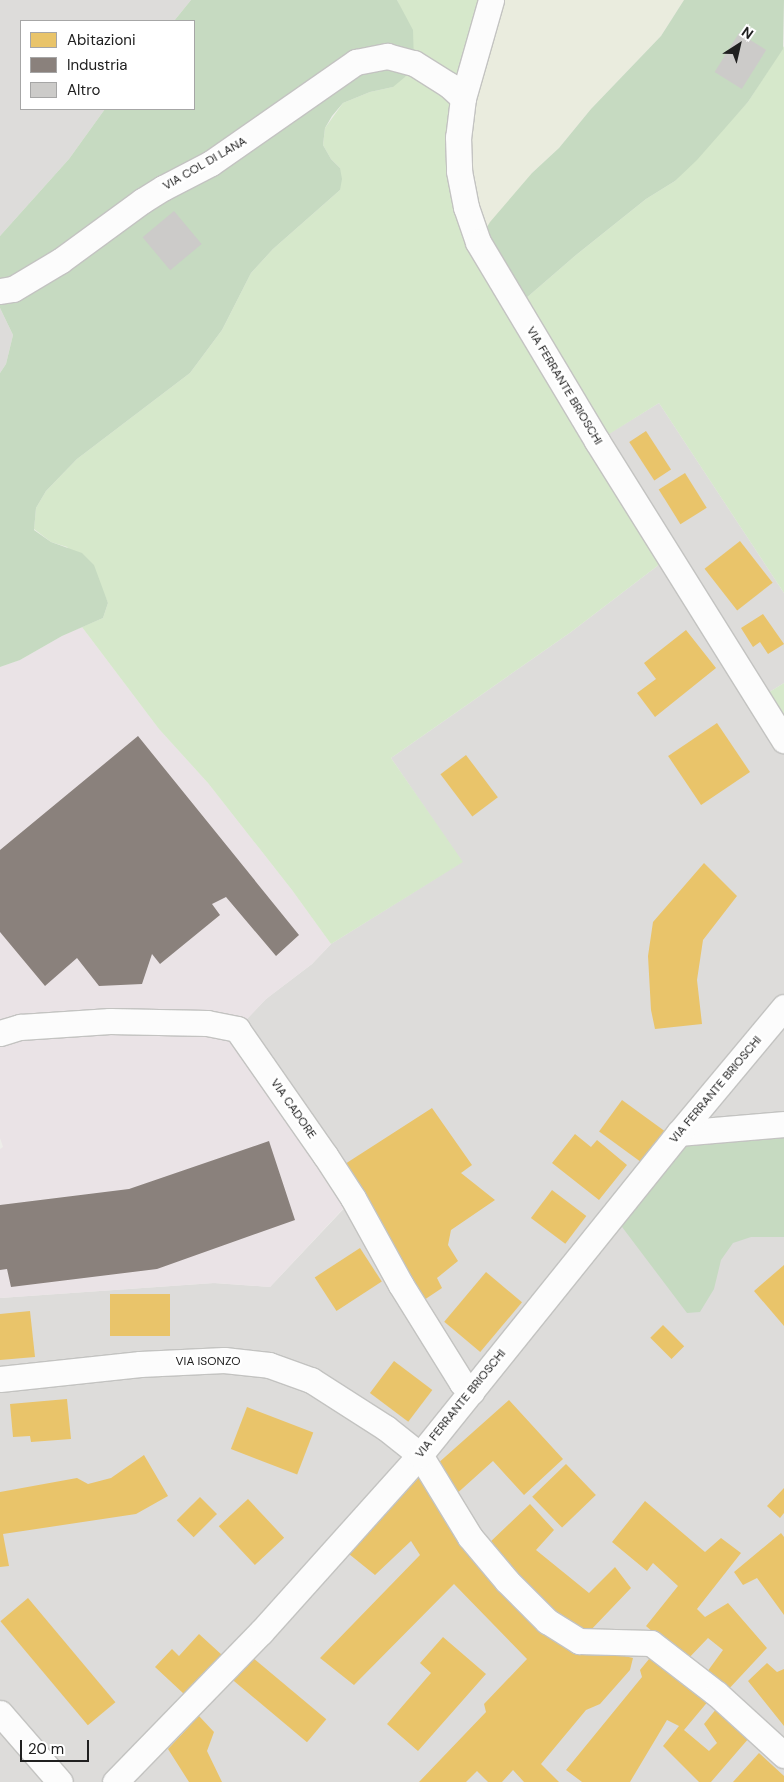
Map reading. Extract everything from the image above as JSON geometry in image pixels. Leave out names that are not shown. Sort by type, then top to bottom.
[{"type":"street","name":"VIA FERRANTE BRIOSCHI","points":[[491,0],[463,98],[458,137],[459,171],[466,207],[478,242],[597,441],[784,740]]},
{"type":"street","name":"VIA COL DI LANA","points":[[0,292],[13,289],[60,262],[142,202],[163,188],[211,163],[356,62],[387,56],[414,63],[449,85],[463,98]]},
{"type":"street","name":"VIA FERRANTE BRIOSCHI","points":[[115,1782],[262,1632],[420,1455],[679,1132],[784,1007]]},
{"type":"street","name":"VIA CADORE","points":[[0,1033],[20,1027],[110,1021],[207,1023],[237,1030],[353,1198],[401,1285],[462,1382],[472,1392]]},
{"type":"street","points":[[679,1132],[784,1124]]},
{"type":"street","name":"VIA ISONZO","points":[[0,1379],[140,1364],[224,1360],[269,1365],[311,1380],[386,1428],[420,1455]]},
{"type":"street","points":[[420,1455],[470,1537],[507,1581],[547,1621],[579,1641],[651,1643],[717,1694],[784,1754]]},
{"type":"street","points":[[0,1713],[60,1782]]},
{"type":"shaded area","points":[[0,0],[191,0],[175,20],[20,20],[20,110],[104,110],[69,159],[0,236]]},
{"type":"shaded area","points":[[491,0],[684,0],[661,36],[591,109],[559,148],[532,173],[478,242],[459,171]]},
{"type":"shaded area","points":[[0,308],[13,335],[6,364],[0,373]]},
{"type":"shaded area","points":[[659,403],[784,593],[784,683],[758,699],[784,740],[784,1782],[0,1782],[0,1298],[214,1283],[270,1287],[353,1199],[237,1029],[266,999],[312,964],[331,944],[462,862],[391,758],[571,632],[669,557],[597,441]]},
{"type":"shaded area","points":[[82,627],[159,729],[208,783],[292,890],[331,944],[312,964],[266,999],[237,1030],[353,1198],[270,1287],[214,1283],[0,1298],[0,1149],[3,1147],[0,1138],[0,667],[20,660]]},
{"type":"green space","points":[[191,0],[397,0],[413,30],[414,63],[405,77],[393,87],[370,92],[343,103],[332,116],[325,128],[323,145],[331,159],[340,168],[342,179],[340,190],[273,249],[251,273],[222,330],[190,373],[77,459],[46,491],[36,508],[34,530],[51,542],[82,553],[94,565],[108,603],[103,618],[62,636],[20,660],[0,667],[0,373],[6,364],[13,335],[0,308],[0,236],[69,159],[104,110],[195,110],[195,20],[175,20]]},
{"type":"green space","points":[[397,0],[491,0],[459,171],[517,306],[576,255],[646,199],[675,181],[748,102],[784,46],[784,593],[659,403],[598,441],[669,557],[571,632],[391,758],[463,862],[331,944],[292,890],[208,783],[159,729],[82,627],[103,618],[108,603],[102,590],[67,547],[51,542],[34,529],[36,508],[46,491],[77,459],[190,373],[222,330],[251,273],[273,249],[340,190],[340,168],[331,159],[323,145],[325,128],[343,103],[370,92],[393,87],[403,13]]},
{"type":"green space","points":[[684,0],[784,0],[783,49],[748,102],[697,160],[675,181],[646,199],[576,255],[517,306],[478,242],[490,222],[532,173],[559,148],[591,109],[661,36]]},
{"type":"green space","points":[[784,683],[784,740],[758,699]]},
{"type":"green space","points":[[784,1124],[784,1237],[751,1237],[733,1243],[721,1260],[714,1289],[700,1312],[687,1313],[613,1215],[668,1148]]},
{"type":"building: Abitazioni","points":[[646,431],[671,470],[654,480],[629,442]]},
{"type":"building: Abitazioni","points":[[685,473],[707,508],[680,524],[659,489]]},
{"type":"building: Abitazioni","points":[[740,541],[773,583],[737,610],[705,569]]},
{"type":"building: Abitazioni","points":[[763,614],[784,644],[768,654],[760,642],[753,647],[741,628]]},
{"type":"building: Abitazioni","points":[[686,630],[716,668],[655,717],[637,693],[656,679],[644,663]]},
{"type":"building: Abitazioni","points":[[717,723],[750,772],[701,805],[668,756]]},
{"type":"building: Abitazioni","points":[[466,755],[498,797],[472,817],[440,774]]},
{"type":"building: Abitazioni","points":[[704,863],[737,896],[703,940],[697,980],[702,1024],[655,1029],[651,1010],[648,956],[653,922]]},
{"type":"building: Abitazioni","points":[[622,1100],[665,1131],[642,1163],[599,1132]]},
{"type":"building: Abitazioni","points":[[432,1108],[472,1165],[461,1173],[495,1200],[451,1230],[448,1245],[458,1261],[437,1278],[442,1288],[424,1300],[345,1164]]},
{"type":"building: Abitazioni","points":[[575,1134],[591,1147],[597,1140],[627,1165],[599,1200],[552,1163]]},
{"type":"building: Abitazioni","points":[[552,1190],[586,1216],[565,1244],[531,1218]]},
{"type":"building: Abitazioni","points":[[360,1248],[382,1282],[336,1311],[315,1277]]},
{"type":"building: Abitazioni","points":[[784,1265],[784,1326],[754,1291]]},
{"type":"building: Abitazioni","points":[[486,1272],[522,1302],[480,1352],[444,1322]]},
{"type":"building: Abitazioni","points":[[110,1294],[170,1294],[170,1336],[110,1336]]},
{"type":"building: Abitazioni","points":[[30,1311],[35,1357],[0,1360],[0,1314]]},
{"type":"building: Abitazioni","points":[[663,1325],[684,1346],[671,1359],[650,1338]]},
{"type":"building: Abitazioni","points":[[394,1361],[432,1390],[408,1422],[370,1393]]},
{"type":"building: Abitazioni","points":[[67,1399],[71,1439],[31,1442],[30,1436],[13,1437],[10,1404]]},
{"type":"building: Abitazioni","points":[[509,1400],[563,1459],[524,1495],[493,1461],[453,1497],[436,1465]]},
{"type":"building: Abitazioni","points":[[247,1407],[313,1432],[297,1474],[231,1449]]},
{"type":"building: Abitazioni","points":[[144,1455],[168,1496],[136,1514],[3,1534],[9,1566],[0,1567],[0,1492],[77,1478],[88,1484],[111,1478]]},
{"type":"building: Abitazioni","points":[[566,1464],[596,1495],[562,1528],[532,1497]]},
{"type":"building: Abitazioni","points":[[423,1473],[521,1604],[566,1649],[586,1647],[633,1658],[630,1670],[600,1704],[586,1710],[541,1764],[559,1782],[524,1782],[513,1770],[502,1782],[488,1782],[477,1771],[466,1782],[419,1782],[486,1712],[484,1704],[527,1659],[454,1584],[354,1685],[320,1658],[420,1555],[411,1541],[375,1575],[349,1554]]},
{"type":"building: Abitazioni","points":[[784,1488],[784,1513],[780,1518],[767,1506]]},
{"type":"building: Abitazioni","points":[[200,1497],[217,1514],[194,1537],[177,1520]]},
{"type":"building: Abitazioni","points":[[248,1499],[284,1538],[255,1565],[219,1526]]},
{"type":"building: Abitazioni","points":[[645,1501],[705,1552],[721,1538],[741,1553],[697,1609],[705,1617],[728,1603],[767,1648],[726,1692],[707,1672],[723,1650],[708,1638],[686,1661],[646,1626],[678,1586],[653,1563],[647,1571],[612,1542]]},
{"type":"building: Abitazioni","points":[[530,1504],[554,1530],[536,1550],[589,1593],[615,1567],[631,1588],[588,1633],[571,1630],[487,1545]]},
{"type":"building: Abitazioni","points":[[781,1533],[784,1537],[784,1615],[757,1578],[743,1585],[734,1572]]},
{"type":"building: Abitazioni","points":[[28,1598],[115,1702],[88,1725],[0,1621]]},
{"type":"building: Abitazioni","points":[[199,1634],[222,1655],[184,1694],[155,1667],[172,1649],[179,1656]]},
{"type":"building: Abitazioni","points":[[443,1637],[486,1674],[418,1751],[387,1724],[431,1673],[420,1663]]},
{"type":"building: Abitazioni","points":[[654,1653],[710,1699],[684,1730],[709,1751],[717,1743],[704,1724],[717,1708],[749,1738],[711,1782],[699,1782],[663,1746],[679,1726],[667,1720],[630,1782],[582,1782],[566,1770],[642,1677],[640,1670]]},
{"type":"building: Abitazioni","points":[[252,1657],[326,1719],[307,1742],[233,1680]]},
{"type":"building: Abitazioni","points":[[767,1663],[777,1672],[784,1669],[784,1726],[748,1681]]},
{"type":"building: Abitazioni","points":[[199,1716],[214,1732],[207,1751],[222,1782],[189,1782],[168,1749]]},
{"type":"building: Abitazioni","points":[[759,1753],[784,1776],[784,1782],[733,1782]]},
{"type":"building: Industria","points":[[138,736],[299,935],[276,956],[226,897],[212,904],[220,915],[160,964],[152,954],[142,984],[99,986],[77,958],[45,986],[0,932],[0,850]]},
{"type":"building: Industria","points":[[269,1141],[295,1220],[157,1269],[11,1287],[7,1269],[0,1270],[0,1205],[129,1189]]},
{"type":"building: Altro","points":[[739,33],[766,50],[742,89],[715,72]]},
{"type":"building: Altro","points":[[174,211],[202,244],[170,270],[143,237]]}]
